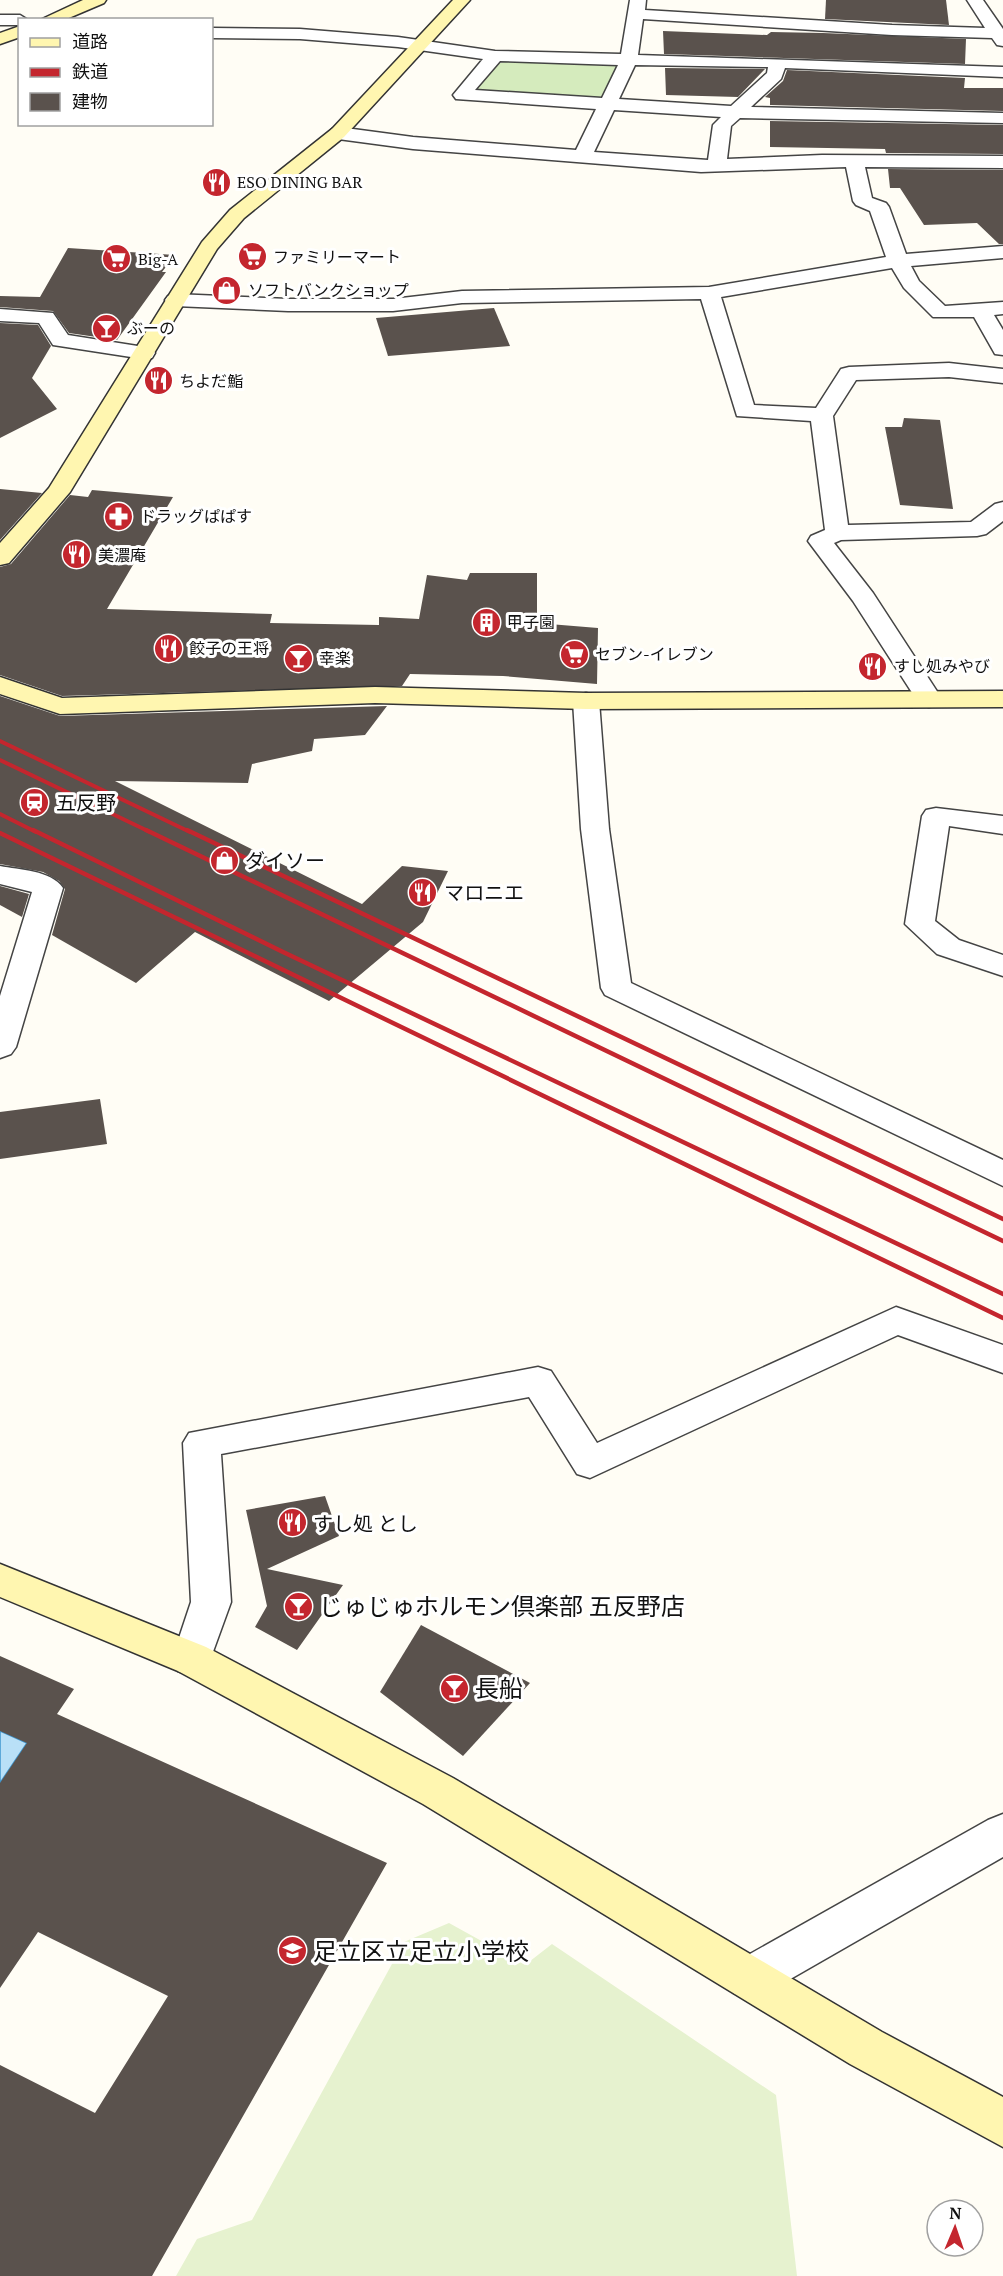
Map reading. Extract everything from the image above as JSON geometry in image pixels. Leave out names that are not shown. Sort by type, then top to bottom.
[{"type":"street","points":[[53,18],[98,0]]},
{"type":"street","points":[[0,558],[58,492],[209,246],[237,214],[338,133],[462,0]]},
{"type":"street","points":[[979,6],[1003,12]]},
{"type":"street","points":[[979,6],[999,37]]},
{"type":"street","points":[[583,155],[629,60],[638,7],[792,17],[892,30],[999,37]]},
{"type":"street","points":[[0,20],[18,20]]},
{"type":"street","points":[[0,39],[18,32]]},
{"type":"street","points":[[213,33],[300,34],[419,45],[495,56],[778,63],[1003,72]]},
{"type":"street","points":[[495,56],[462,95],[735,112],[1003,118]]},
{"type":"street","points":[[717,165],[722,125],[775,75],[778,63]]},
{"type":"street","points":[[338,133],[413,143],[717,165],[854,161],[1003,162]]},
{"type":"street","points":[[854,161],[863,201],[879,207],[898,261],[910,284],[940,313],[1003,308]]},
{"type":"street","points":[[175,300],[288,305],[393,305],[462,297],[709,293],[898,261],[1003,252]]},
{"type":"street","points":[[709,293],[745,411],[822,416]]},
{"type":"street","points":[[981,310],[1003,348]]},
{"type":"street","points":[[0,315],[46,317],[61,340],[144,353]]},
{"type":"street","points":[[837,533],[822,416],[849,374],[949,370],[1003,376]]},
{"type":"street","points":[[929,699],[864,598],[820,541],[837,533],[977,530],[1003,509]]},
{"type":"street","points":[[0,685],[60,706],[375,695],[586,700],[1003,699]]},
{"type":"street","points":[[586,700],[595,829],[616,988],[1003,1174]]},
{"type":"street","points":[[1003,825],[936,816],[920,924],[933,938],[948,947],[1003,966]]},
{"type":"street","points":[[0,875],[32,881],[48,888],[0,1047]]},
{"type":"street","points":[[192,1659],[211,1602],[202,1443],[538,1381],[590,1463],[896,1320],[1003,1359]]},
{"type":"street","points":[[0,1580],[192,1659],[438,1791],[866,2048],[1003,2123]]},
{"type":"street","points":[[750,1978],[1003,1834]]},
{"type":"green space","points":[[506,62],[618,66],[603,99],[480,94],[477,89],[496,64]]},
{"type":"green space","points":[[449,1923],[525,1965],[552,1944],[776,2095],[797,2276],[176,2276],[197,2239],[252,2220],[404,1942]]},
{"type":"water","points":[[0,1731],[27,1743],[0,1783]]},
{"type":"building","points":[[826,0],[946,0],[949,25],[825,19]]},
{"type":"building","points":[[663,31],[767,35],[771,32],[823,33],[966,39],[965,64],[664,54]]},
{"type":"building","points":[[665,68],[765,69],[738,97],[666,95]]},
{"type":"building","points":[[787,70],[965,78],[964,88],[1003,88],[1003,111],[770,105],[770,98],[765,97],[783,81]]},
{"type":"building","points":[[770,121],[1003,125],[1003,154],[886,153],[885,149],[770,147]]},
{"type":"building","points":[[888,169],[1003,170],[1003,244],[999,244],[977,223],[924,225],[900,188],[890,188]]},
{"type":"building","points":[[68,248],[175,255],[162,272],[166,272],[117,340],[69,333],[53,311],[0,307],[0,296],[40,297]]},
{"type":"building","points":[[494,308],[510,346],[388,356],[376,318]]},
{"type":"building","points":[[0,323],[38,325],[51,346],[32,378],[57,409],[0,438]]},
{"type":"building","points":[[904,418],[940,420],[953,509],[900,505],[885,427],[902,427]]},
{"type":"building","points":[[0,489],[42,493],[0,540]]},
{"type":"building","points":[[92,490],[173,497],[107,609],[272,614],[270,623],[379,625],[379,617],[419,619],[427,575],[467,580],[470,573],[537,573],[537,623],[598,628],[597,684],[503,676],[410,674],[402,686],[62,696],[0,675],[0,567],[11,564],[70,495],[88,497]]},
{"type":"building","points":[[0,696],[60,716],[387,706],[365,735],[314,739],[312,751],[252,764],[248,783],[115,781],[362,904],[402,866],[448,871],[423,922],[329,1001],[195,932],[136,983],[52,935],[65,889],[59,881],[43,872],[0,864]]},
{"type":"building","points":[[0,886],[29,894],[22,917],[0,905]]},
{"type":"building","points":[[100,1099],[107,1144],[0,1159],[0,1112]]},
{"type":"building","points":[[325,1496],[339,1536],[267,1569],[343,1585],[297,1650],[255,1627],[267,1606],[246,1510]]},
{"type":"building","name":"長船","points":[[421,1625],[530,1683],[463,1756],[380,1692]]},
{"type":"building","points":[[0,1656],[74,1689],[57,1714],[387,1863],[152,2276],[0,2276],[0,2065],[95,2113],[168,1996],[38,1932],[0,1988],[0,1783],[27,1743],[0,1731]]},
{"type":"railway","points":[[0,741],[190,832]]},
{"type":"railway","points":[[0,760],[150,832]]},
{"type":"railway","points":[[0,814],[36,832]]},
{"type":"railway","points":[[33,830],[283,952],[1003,1294]]},
{"type":"railway","points":[[146,830],[1003,1241]]},
{"type":"railway","points":[[187,830],[1003,1219]]},
{"type":"railway","points":[[0,833],[1003,1318]]},
{"type":"place","name":"ESO DINING BAR","points":[[216,182]]},
{"type":"place","name":"ファミリーマート","points":[[252,257]]},
{"type":"place","name":"Big-A","points":[[117,259]]},
{"type":"place","name":"ソフトバンクショップ","points":[[227,290]]},
{"type":"place","name":"ぶーの","points":[[106,328]]},
{"type":"place","name":"ちよだ鮨","points":[[158,381]]},
{"type":"place","name":"ドラッグぱぱす","points":[[119,516]]},
{"type":"place","name":"美濃庵","points":[[77,555]]},
{"type":"place","name":"甲子園","points":[[486,622]]},
{"type":"place","name":"餃子の王将","points":[[168,648]]},
{"type":"place","name":"セブン-イレブン","points":[[574,654]]},
{"type":"place","name":"幸楽","points":[[298,658]]},
{"type":"place","name":"すし処みやび","points":[[873,666]]},
{"type":"place","name":"五反野","points":[[35,802]]},
{"type":"place","name":"ダイソー","points":[[224,860]]},
{"type":"place","name":"マロニエ","points":[[423,892]]},
{"type":"place","name":"すし処 とし","points":[[292,1523]]},
{"type":"place","name":"じゅじゅホルモン倶楽部 五反野店","points":[[298,1606]]},
{"type":"place","name":"長船","points":[[454,1688]]},
{"type":"place","name":"足立区立足立小学校","points":[[292,1951]]}]
